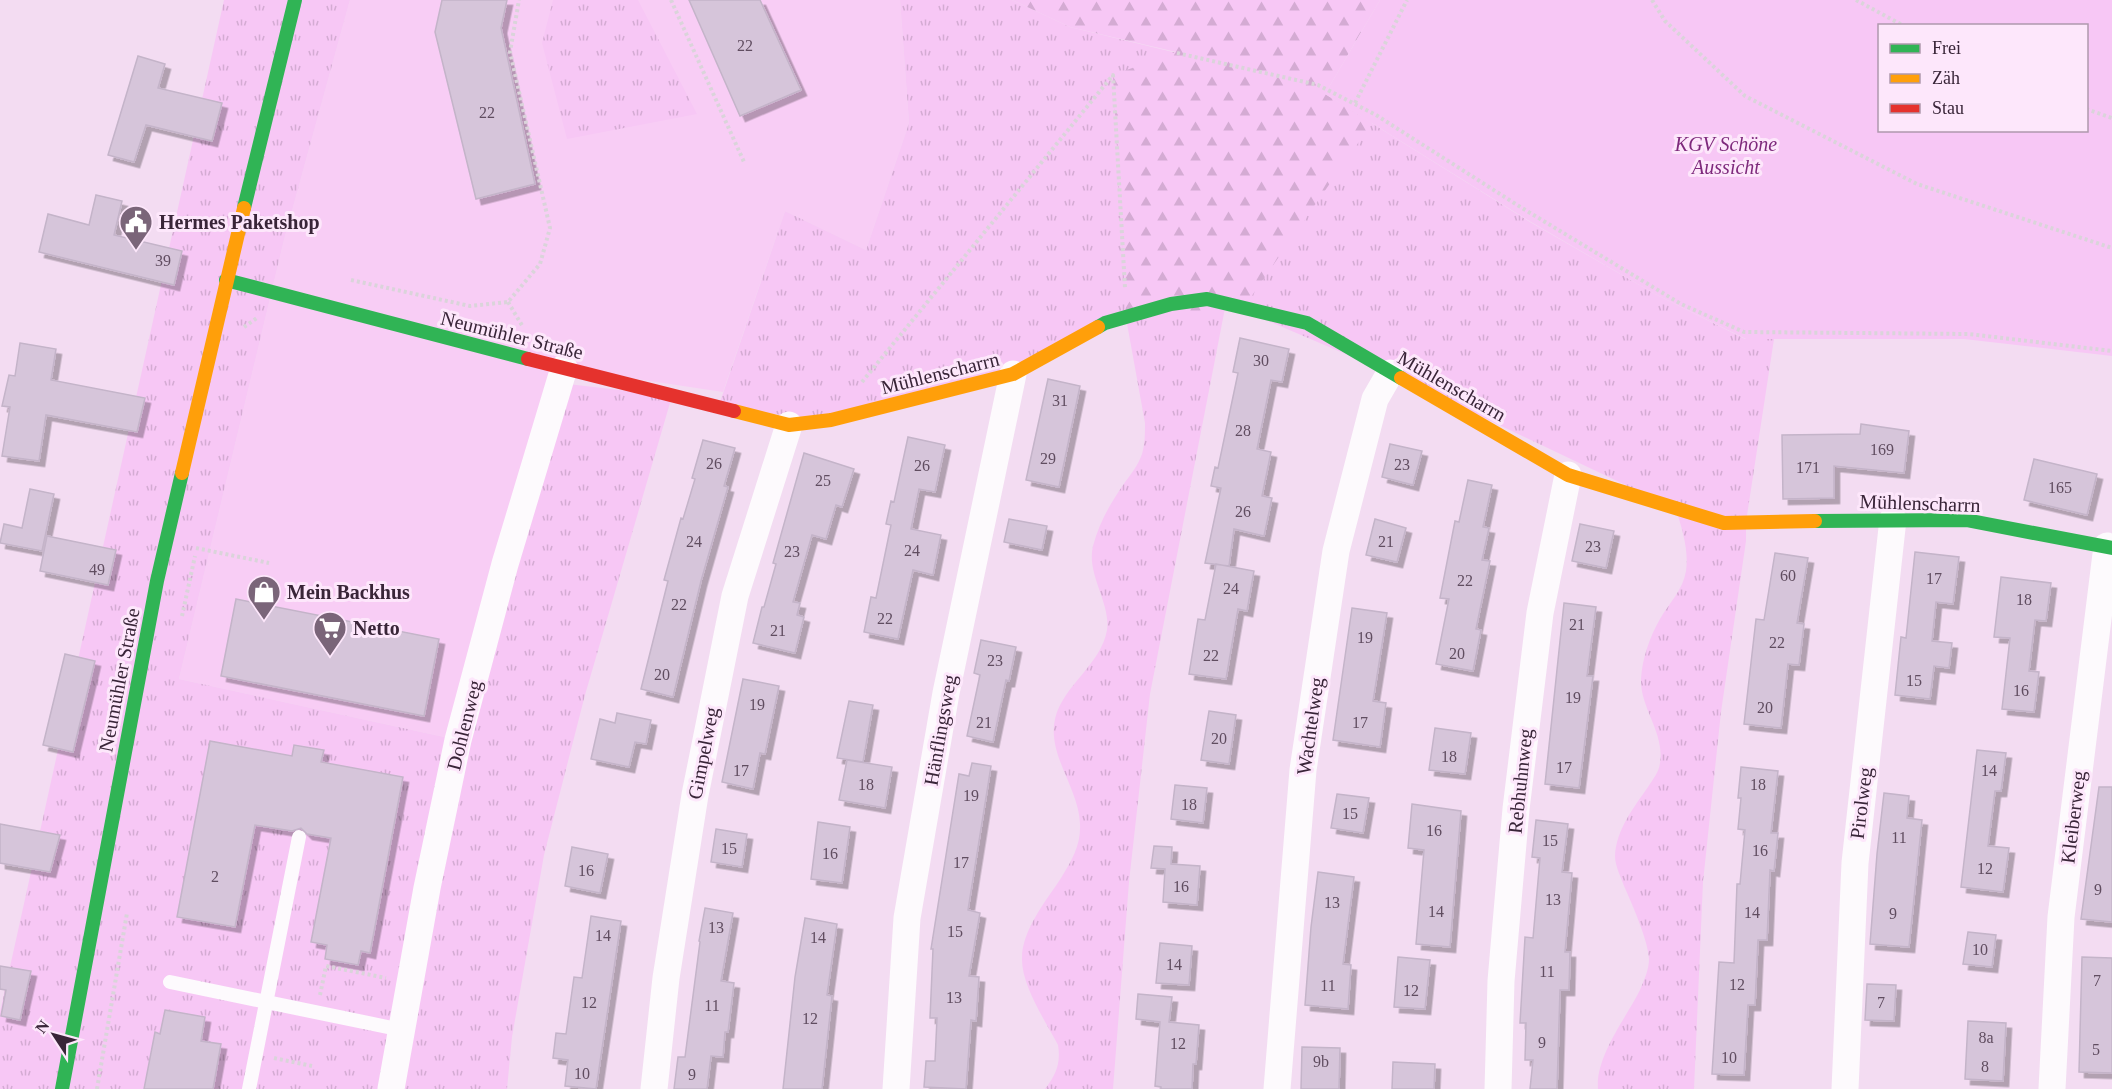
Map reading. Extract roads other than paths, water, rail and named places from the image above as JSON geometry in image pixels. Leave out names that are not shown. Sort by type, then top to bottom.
[{"type":"street","name":"Neumühler Straße","points":[[62,1089],[157,581],[226,280],[296,0]]},
{"type":"street","name":"Neumühler Straße","points":[[226,280],[789,425]]},
{"type":"street","name":"Mühlenscharrn","points":[[789,425],[831,420],[1013,374],[1105,324],[1171,304],[1208,299],[1307,323],[1568,475],[1724,523],[1893,519],[1966,520],[2110,547]]},
{"type":"street","name":"Dohlenweg","points":[[391,1089],[427,888],[459,740],[505,564],[564,368]]},
{"type":"street","name":"Wachtelweg","points":[[1277,1089],[1303,770],[1336,551],[1375,399],[1390,373]]},
{"type":"street","name":"Hänflingsweg","points":[[896,1089],[907,918],[946,693],[1013,374]]},
{"type":"street","name":"Gimpelweg","points":[[654,1089],[666,978],[687,840],[718,678],[735,596],[789,425]]},
{"type":"street","name":"Rebhuhnweg","points":[[1498,1089],[1501,981],[1516,810],[1540,613],[1568,475]]},
{"type":"street","name":"Pirolweg","points":[[1845,1089],[1855,863],[1893,519]]},
{"type":"street","name":"Kleiberweg","points":[[2052,1089],[2061,917],[2110,547]]},
{"type":"lane","points":[[249,1089],[299,837]]},
{"type":"lane","points":[[170,982],[402,1030]]},
{"type":"place","name":"Hermes Paketshop","points":[[136,251]]},
{"type":"place","name":"Mein Backhus","points":[[264,621]]},
{"type":"place","name":"Netto","points":[[330,657]]},
{"type":"park label","name":"KGV Schöne Aussicht","points":[[1726,156]]}]
